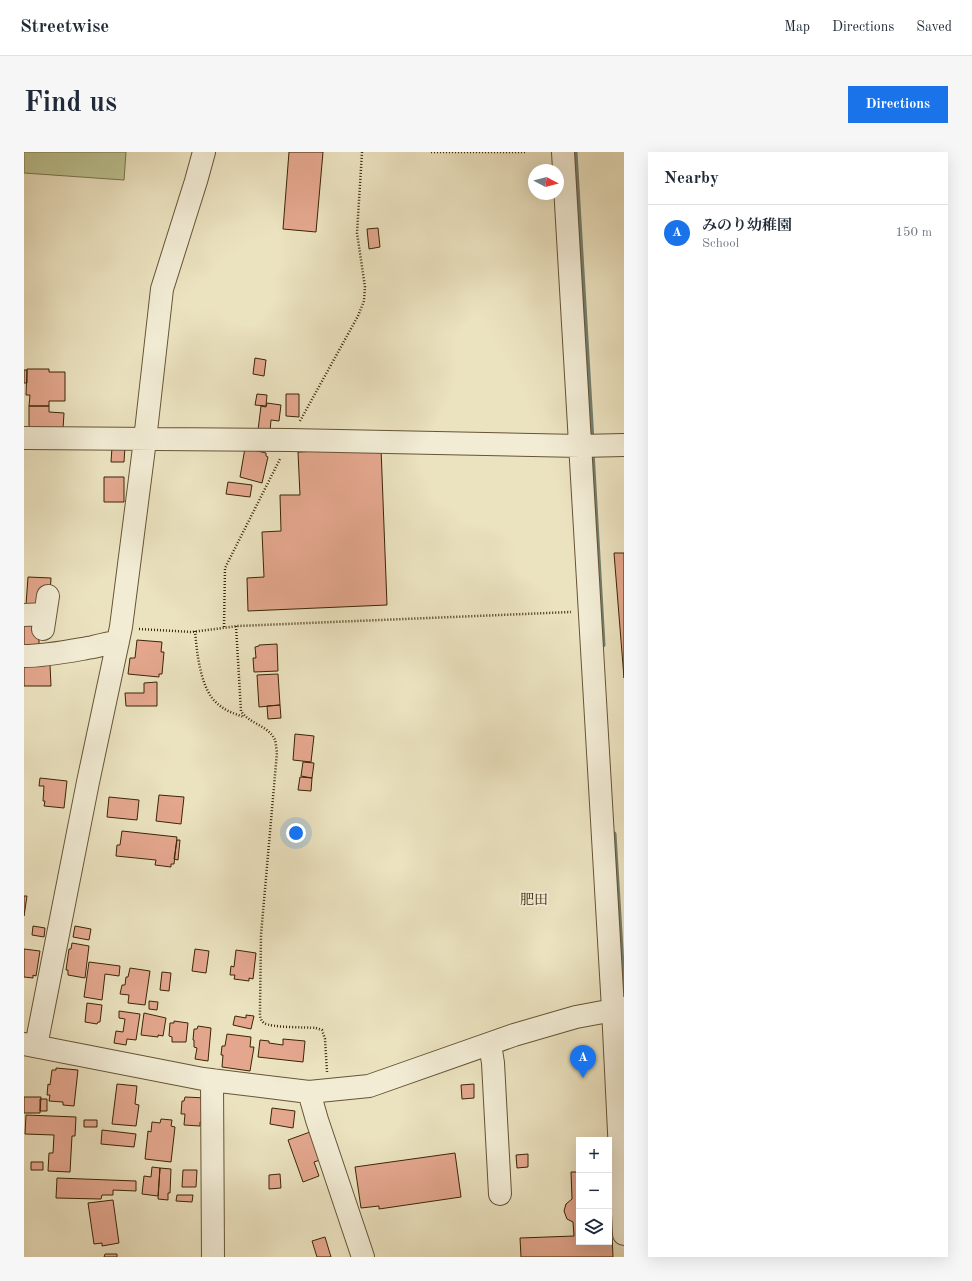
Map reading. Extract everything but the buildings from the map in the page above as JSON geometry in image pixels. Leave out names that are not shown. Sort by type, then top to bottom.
[{"type":"street","points":[[204,152],[162,289],[145,440],[119,635],[30,1045],[212,1080],[318,1091],[369,1086],[514,1035],[576,1017],[618,1009]]},
{"type":"street","points":[[563,152],[588,446],[590,611],[618,1009],[624,1234]]},
{"type":"street","points":[[24,438],[290,440],[588,446],[624,445]]},
{"type":"street","points":[[24,615],[46,613]]},
{"type":"street","points":[[24,656],[57,653],[119,635]]},
{"type":"street","points":[[490,1044],[493,1062],[500,1194]]},
{"type":"street","points":[[212,1080],[213,1257]]},
{"type":"street","points":[[318,1091],[317,1120],[363,1257]]},
{"type":"path","points":[[224,627],[224,568],[290,440],[358,316],[364,301],[365,287],[357,232],[362,152]]},
{"type":"path","points":[[431,152],[525,152]]},
{"type":"path","points":[[119,635],[195,631],[236,626],[590,611]]},
{"type":"path","points":[[236,626],[240,703],[241,711],[244,717]]},
{"type":"path","points":[[195,631],[198,656],[207,689],[218,704],[268,731],[274,739],[277,752],[261,935],[260,1018],[264,1023],[271,1025],[316,1028],[322,1030],[325,1039],[318,1091]]},
{"type":"green space","points":[[24,152],[126,152],[124,180],[24,173]]},
{"type":"waterway","points":[[575,152],[592,441]]},
{"type":"waterway","points":[[592,451],[603,645]]},
{"type":"waterway","points":[[614,834],[624,999]]},
{"type":"place","name":"みのり幼稚園","points":[[583,1078]]},
{"type":"district","name":"肥田","points":[[534,899]]}]
